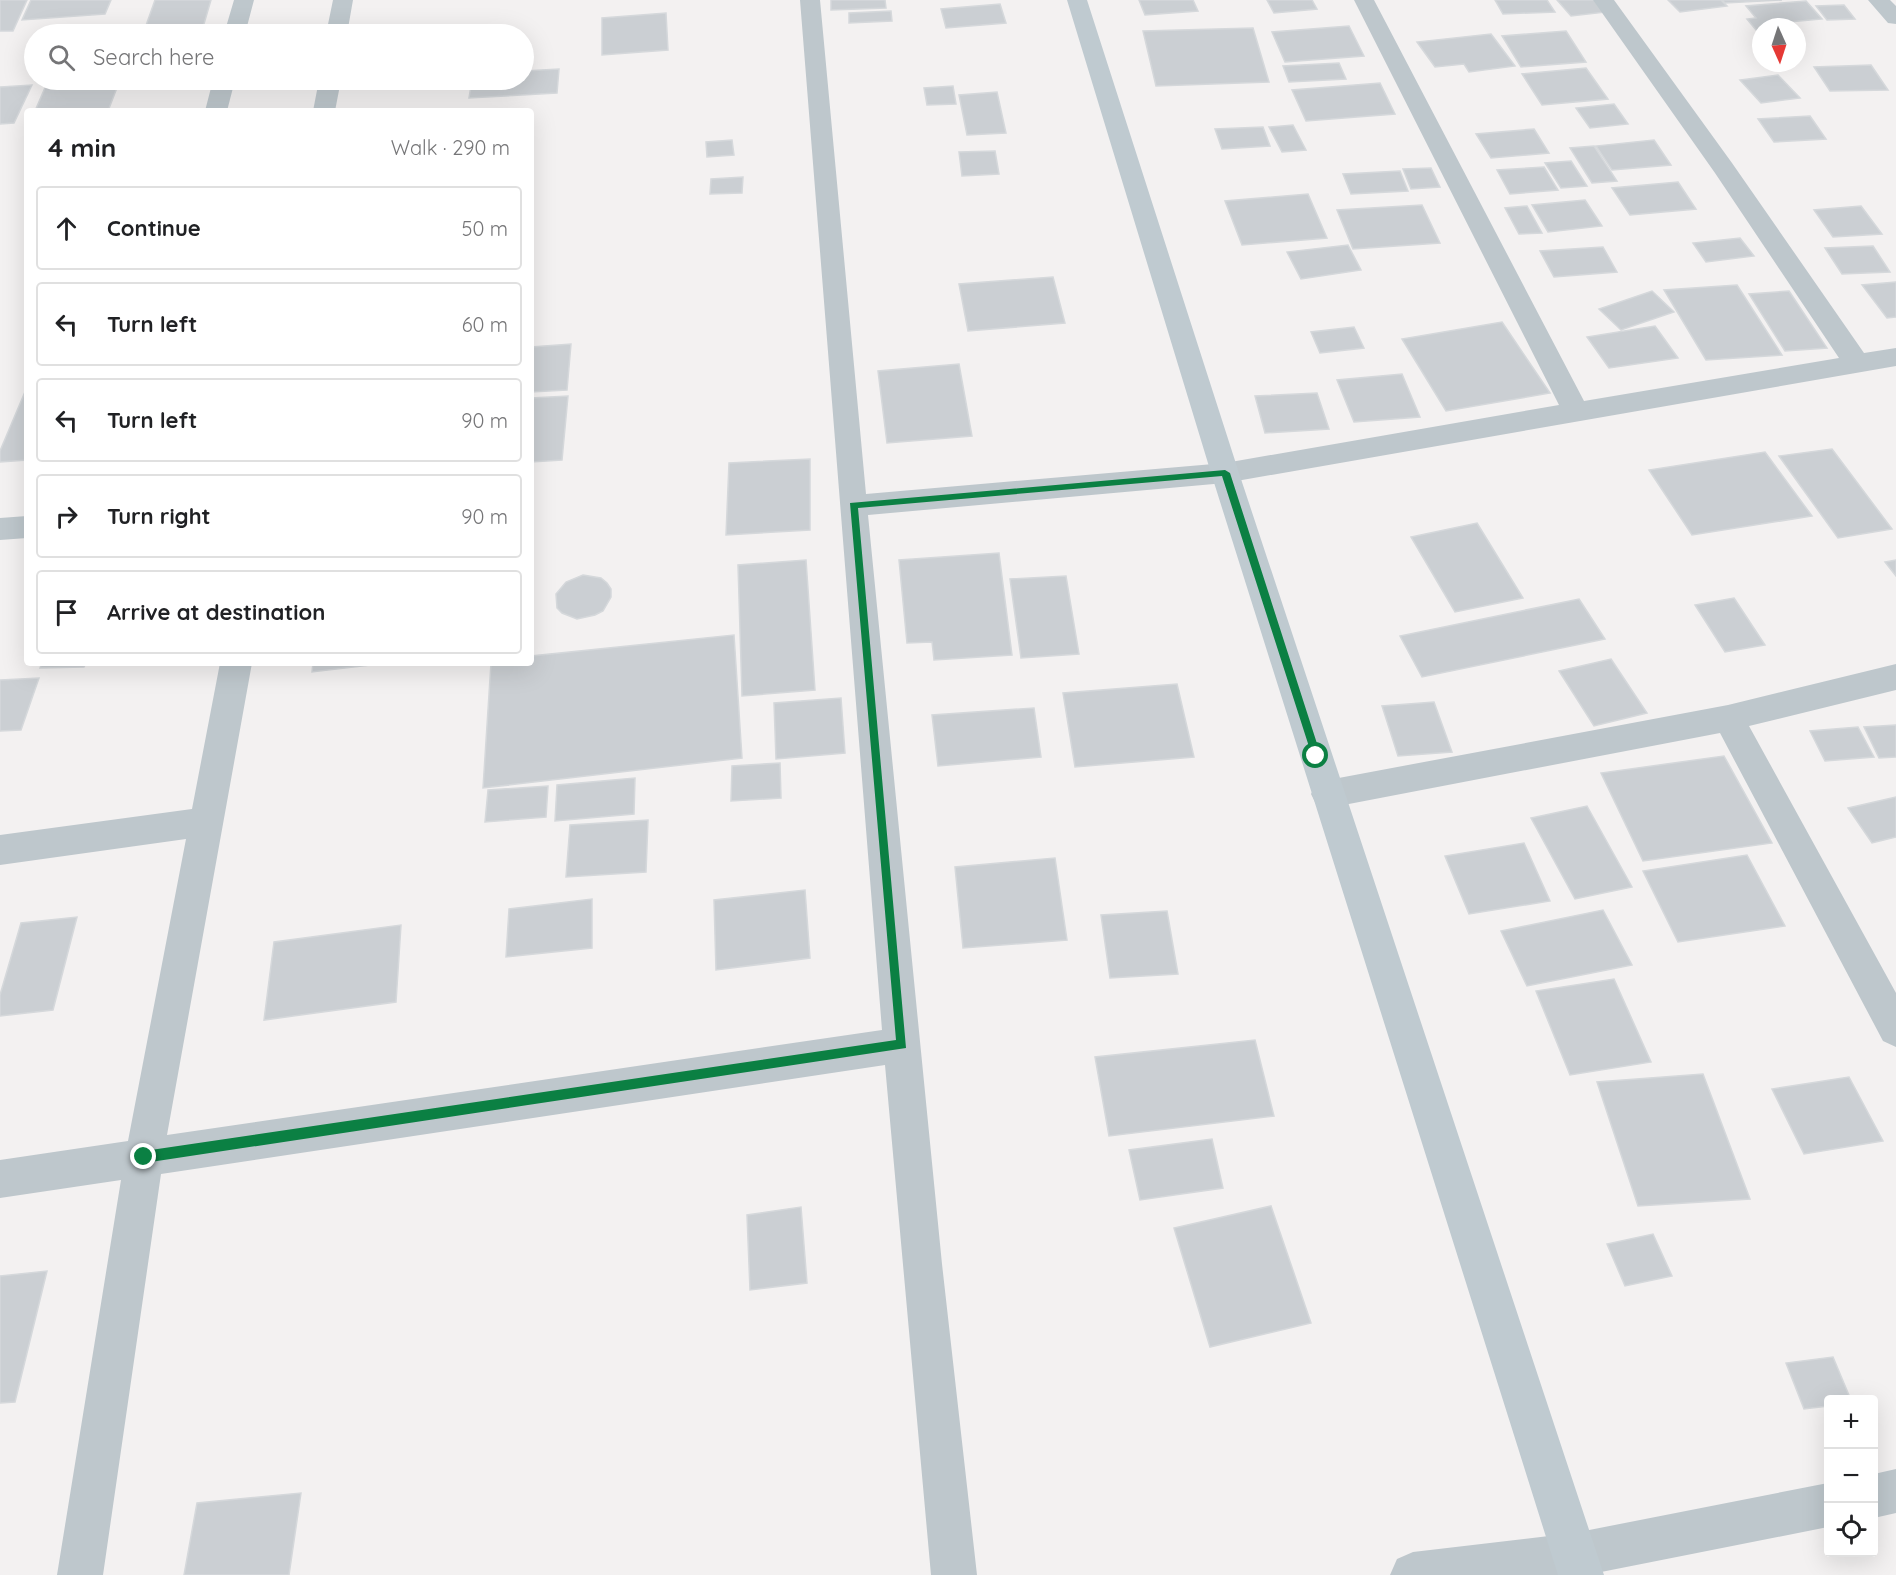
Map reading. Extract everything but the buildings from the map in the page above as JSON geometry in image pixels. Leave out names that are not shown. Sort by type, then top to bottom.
[{"type":"street","points":[[238,24],[244,0]]},
{"type":"street","points":[[339,24],[343,0]]},
{"type":"street","points":[[810,0],[902,1045],[954,1575]]},
{"type":"street","points":[[1077,0],[1225,473],[1577,1565]]},
{"type":"street","points":[[1364,0],[1576,412]]},
{"type":"street","points":[[1603,0],[1724,168],[1857,364]]},
{"type":"street","points":[[1878,0],[1896,18]]},
{"type":"street","points":[[217,108],[221,90]]},
{"type":"street","points":[[325,108],[328,90]]},
{"type":"street","points":[[853,506],[1225,473],[1896,357]]},
{"type":"street","points":[[0,529],[24,527]]},
{"type":"street","points":[[80,1575],[144,1157],[235,666]]},
{"type":"street","points":[[1328,794],[1728,718],[1896,677]]},
{"type":"street","points":[[1728,718],[1896,1029]]},
{"type":"street","points":[[0,850],[206,822]]},
{"type":"street","points":[[0,1179],[902,1045]]},
{"type":"street","points":[[1878,1495],[1896,1491]]},
{"type":"street","points":[[1413,1575],[1577,1565],[1824,1505]]},
{"type":"route","points":[[144,1157],[902,1045],[853,506],[1225,473],[1316,756]]}]
